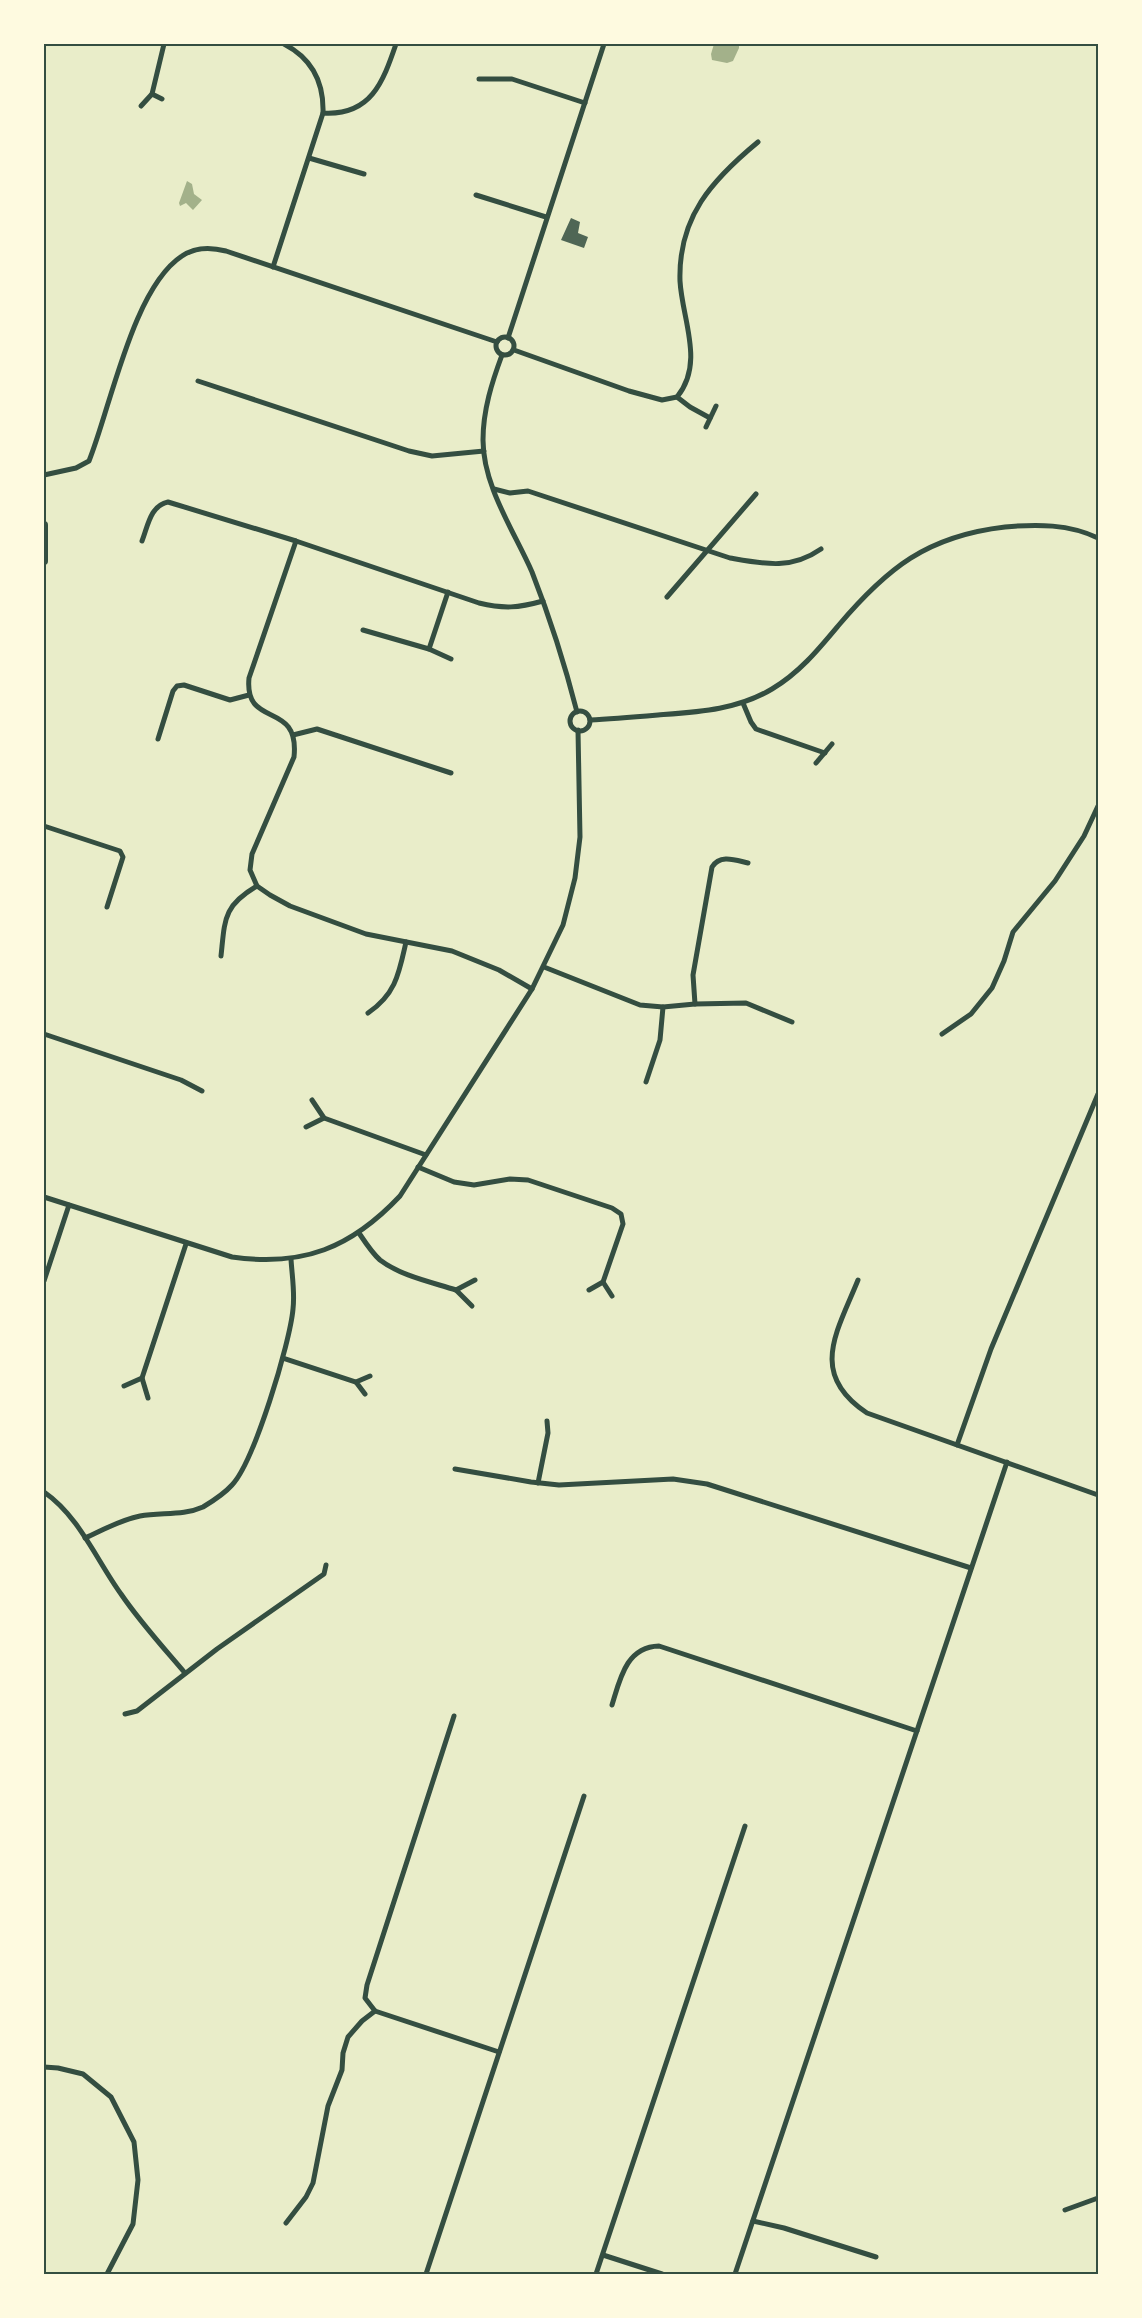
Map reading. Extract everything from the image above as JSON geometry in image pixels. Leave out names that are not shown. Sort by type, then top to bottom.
[{"type":"main road","points":[[44,525],[44,561]]},
{"type":"street","points":[[141,106],[152,94],[164,44]]},
{"type":"street","points":[[273,267],[323,113],[321,88],[315,72],[305,58],[284,44]]},
{"type":"street","points":[[323,113],[347,111],[368,100],[378,89],[396,44]]},
{"type":"street","points":[[508,338],[604,44]]},
{"type":"street","points":[[478,78],[512,79],[585,103]]},
{"type":"street","points":[[152,94],[162,99]]},
{"type":"street","points":[[514,350],[629,391],[662,400],[677,397],[685,387],[690,369],[690,340],[680,281],[687,230],[702,199],[715,180],[758,142]]},
{"type":"street","points":[[309,158],[364,174]]},
{"type":"street","points":[[476,195],[546,217]]},
{"type":"street","points":[[44,475],[76,468],[89,460],[143,304],[168,267],[191,252],[213,248],[497,342]]},
{"type":"street","points":[[508,338],[513,341],[514,350],[507,356],[502,355],[496,348],[497,342],[508,338]]},
{"type":"street","points":[[502,355],[491,386],[485,416],[484,451],[494,489],[543,601],[577,712]]},
{"type":"street","points":[[198,381],[409,451],[432,456],[484,451]]},
{"type":"street","points":[[677,397],[710,418]]},
{"type":"street","points":[[706,427],[716,406]]},
{"type":"street","points":[[494,489],[510,494],[528,490],[707,551],[758,563],[782,564],[799,561],[821,549]]},
{"type":"street","points":[[667,597],[756,494]]},
{"type":"street","points":[[142,541],[153,512],[159,504],[168,502],[296,541],[479,603],[518,608],[543,601]]},
{"type":"street","points":[[590,720],[697,712],[743,703],[774,688],[800,669],[839,625],[896,568],[937,543],[972,532],[1024,525],[1075,529],[1098,538]]},
{"type":"street","points":[[296,541],[249,678],[249,695],[254,706],[260,711],[281,718],[290,726],[295,744],[294,757],[252,854],[250,870],[257,886],[270,895],[320,919],[366,934],[452,951],[499,970],[532,989]]},
{"type":"street","points":[[429,649],[448,592]]},
{"type":"street","points":[[363,630],[429,649],[451,659]]},
{"type":"street","points":[[158,739],[173,691],[177,686],[184,685],[230,700],[249,695]]},
{"type":"street","points":[[743,703],[756,729],[825,753]]},
{"type":"street","points":[[577,712],[585,713],[590,720],[587,728],[578,730],[573,728],[570,722],[572,716],[577,712]]},
{"type":"street","points":[[293,735],[316,729],[451,773]]},
{"type":"street","points":[[44,1197],[186,1244],[231,1257],[263,1261],[291,1259],[324,1251],[359,1233],[380,1217],[400,1196],[532,989],[563,924],[575,878],[580,837],[578,730]]},
{"type":"street","points":[[816,763],[832,744]]},
{"type":"street","points":[[942,1034],[971,1014],[992,988],[1013,932],[1055,881],[1084,836],[1098,806]]},
{"type":"street","points":[[44,826],[120,850],[123,857],[107,907]]},
{"type":"street","points":[[695,1004],[693,975],[712,867],[715,862],[724,858],[748,863]]},
{"type":"street","points":[[221,956],[228,912],[234,902],[257,886]]},
{"type":"street","points":[[368,1013],[382,1003],[390,992],[399,972],[406,942]]},
{"type":"street","points":[[544,967],[640,1005],[663,1007],[746,1003],[792,1022]]},
{"type":"street","points":[[646,1082],[660,1040],[663,1007]]},
{"type":"street","points":[[44,1034],[181,1080],[202,1091]]},
{"type":"street","points":[[957,1445],[991,1349],[1098,1094]]},
{"type":"street","points":[[312,1101],[324,1118],[426,1155]]},
{"type":"street","points":[[306,1127],[324,1118]]},
{"type":"street","points":[[418,1167],[454,1182],[474,1185],[510,1179],[528,1180],[612,1208],[621,1214],[623,1224],[603,1282],[589,1290]]},
{"type":"street","points":[[44,1281],[69,1205]]},
{"type":"street","points":[[359,1233],[379,1259],[421,1279],[456,1290],[472,1306]]},
{"type":"street","points":[[148,1398],[142,1378],[186,1244]]},
{"type":"street","points":[[85,1538],[123,1521],[142,1516],[186,1513],[219,1497],[234,1484],[252,1447],[283,1358],[293,1312],[294,1287],[291,1259]]},
{"type":"street","points":[[456,1290],[475,1280]]},
{"type":"street","points":[[858,1280],[831,1351],[832,1370],[839,1388],[851,1403],[867,1413],[1098,1496]]},
{"type":"street","points":[[603,1282],[612,1296]]},
{"type":"street","points":[[283,1358],[356,1382],[365,1394]]},
{"type":"street","points":[[356,1382],[369,1376]]},
{"type":"street","points":[[124,1386],[142,1378]]},
{"type":"street","points":[[538,1483],[548,1433],[548,1421]]},
{"type":"street","points":[[735,2274],[1007,1462]]},
{"type":"street","points":[[455,1469],[538,1483],[584,1485],[673,1479],[707,1484],[971,1568]]},
{"type":"street","points":[[44,1492],[53,1499],[85,1538],[127,1602],[184,1673]]},
{"type":"street","points":[[125,1714],[137,1711],[184,1673],[324,1574],[326,1565]]},
{"type":"street","points":[[612,1705],[622,1673],[629,1660],[638,1651],[649,1646],[659,1646],[917,1731]]},
{"type":"street","points":[[454,1716],[367,1984],[365,1998],[375,2011],[499,2052]]},
{"type":"street","points":[[426,2274],[584,1796]]},
{"type":"street","points":[[596,2274],[745,1826]]},
{"type":"street","points":[[286,2223],[306,2197],[313,2183],[328,2106],[342,2070],[343,2053],[348,2037],[362,2021],[375,2011]]},
{"type":"street","points":[[44,2067],[83,2073],[111,2097],[134,2142],[138,2180],[133,2223],[107,2274]]},
{"type":"street","points":[[1065,2210],[1098,2198]]},
{"type":"street","points":[[753,2221],[784,2228],[876,2257]]},
{"type":"street","points":[[603,2255],[662,2274]]},
{"type":"shaded area","points":[[714,44],[739,44],[733,61],[727,63],[712,60]]},
{"type":"shaded area","points":[[187,181],[192,184],[194,194],[202,200],[193,210],[186,203],[180,206],[179,203]]},
{"type":"building","points":[[571,218],[580,222],[578,233],[588,237],[584,248],[561,240]]}]
